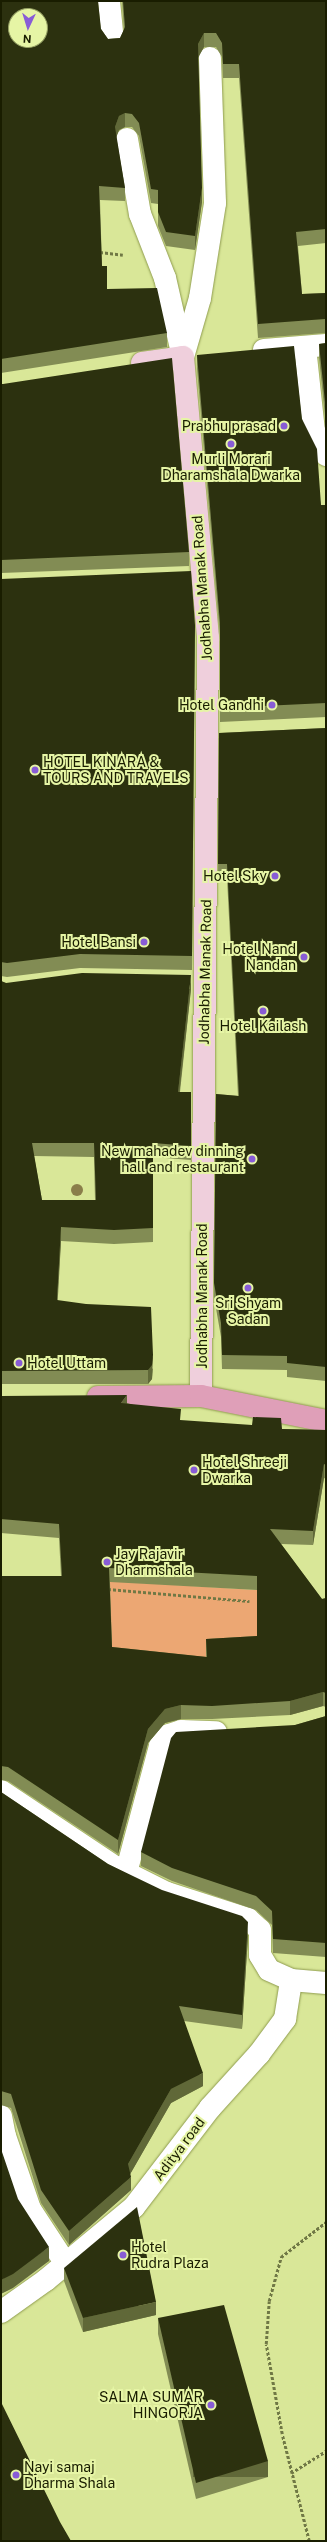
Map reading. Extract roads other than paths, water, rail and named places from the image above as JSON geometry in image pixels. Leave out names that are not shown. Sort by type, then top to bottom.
[{"type":"main road","points":[[120,366],[183,357]]},
{"type":"main road","name":"Jodhabha Manak Road","points":[[183,357],[208,638],[201,1396]]},
{"type":"main road","points":[[81,1397],[201,1396],[326,1421]]},
{"type":"street","points":[[109,1],[114,42]]},
{"type":"street","points":[[183,357],[200,298],[215,203],[210,58]]},
{"type":"street","points":[[127,139],[140,214],[164,278],[183,357]]},
{"type":"street","points":[[241,352],[326,345]]},
{"type":"street","points":[[305,347],[314,430],[326,455]]},
{"type":"street","points":[[183,357],[204,355]]},
{"type":"street","points":[[207,735],[231,734]]},
{"type":"street","points":[[126,1873],[160,1746],[170,1735],[181,1731],[236,1731]]},
{"type":"street","points":[[1,1791],[126,1873],[167,1893],[248,1919],[260,1930],[260,1955],[269,1970],[291,1980],[326,1983]]},
{"type":"street","name":"Aditya road","points":[[1,2312],[66,2264],[134,2207],[210,2108],[259,2054],[285,2019],[291,1980]]},
{"type":"street","points":[[1,2116],[5,2136],[30,2209],[66,2264]]},
{"type":"place","name":"Prabhu prasad","points":[[284,426]]},
{"type":"place","name":"Murli Morari Dharamshala Dwarka","points":[[231,444]]},
{"type":"place","name":"Hotel Gandhi","points":[[272,705]]},
{"type":"place","name":"HOTEL KINARA & TOURS AND TRAVELS","points":[[35,770]]},
{"type":"place","name":"Hotel Sky","points":[[275,876]]},
{"type":"place","name":"Hotel Bansi","points":[[144,942]]},
{"type":"place","name":"Hotel Nand Nandan","points":[[304,957]]},
{"type":"place","name":"Hotel Kailash","points":[[263,1011]]},
{"type":"place","name":"New mahadev dinning hall and restaurant","points":[[252,1159]]},
{"type":"place","name":"Sri Shyam Sadan","points":[[248,1288]]},
{"type":"place","name":"Hotel Uttam","points":[[19,1363]]},
{"type":"place","name":"Hotel Shreeji Dwarka","points":[[194,1470]]},
{"type":"place","name":"Jay Rajavir Dharmshala","points":[[107,1562]]},
{"type":"place","name":"Hotel Rudra Plaza","points":[[123,2255]]},
{"type":"place","name":"SALMA SUMAR HINGORJA","points":[[211,2405]]},
{"type":"place","name":"Nayi samaj Dharma Shala","points":[[16,2475]]}]
